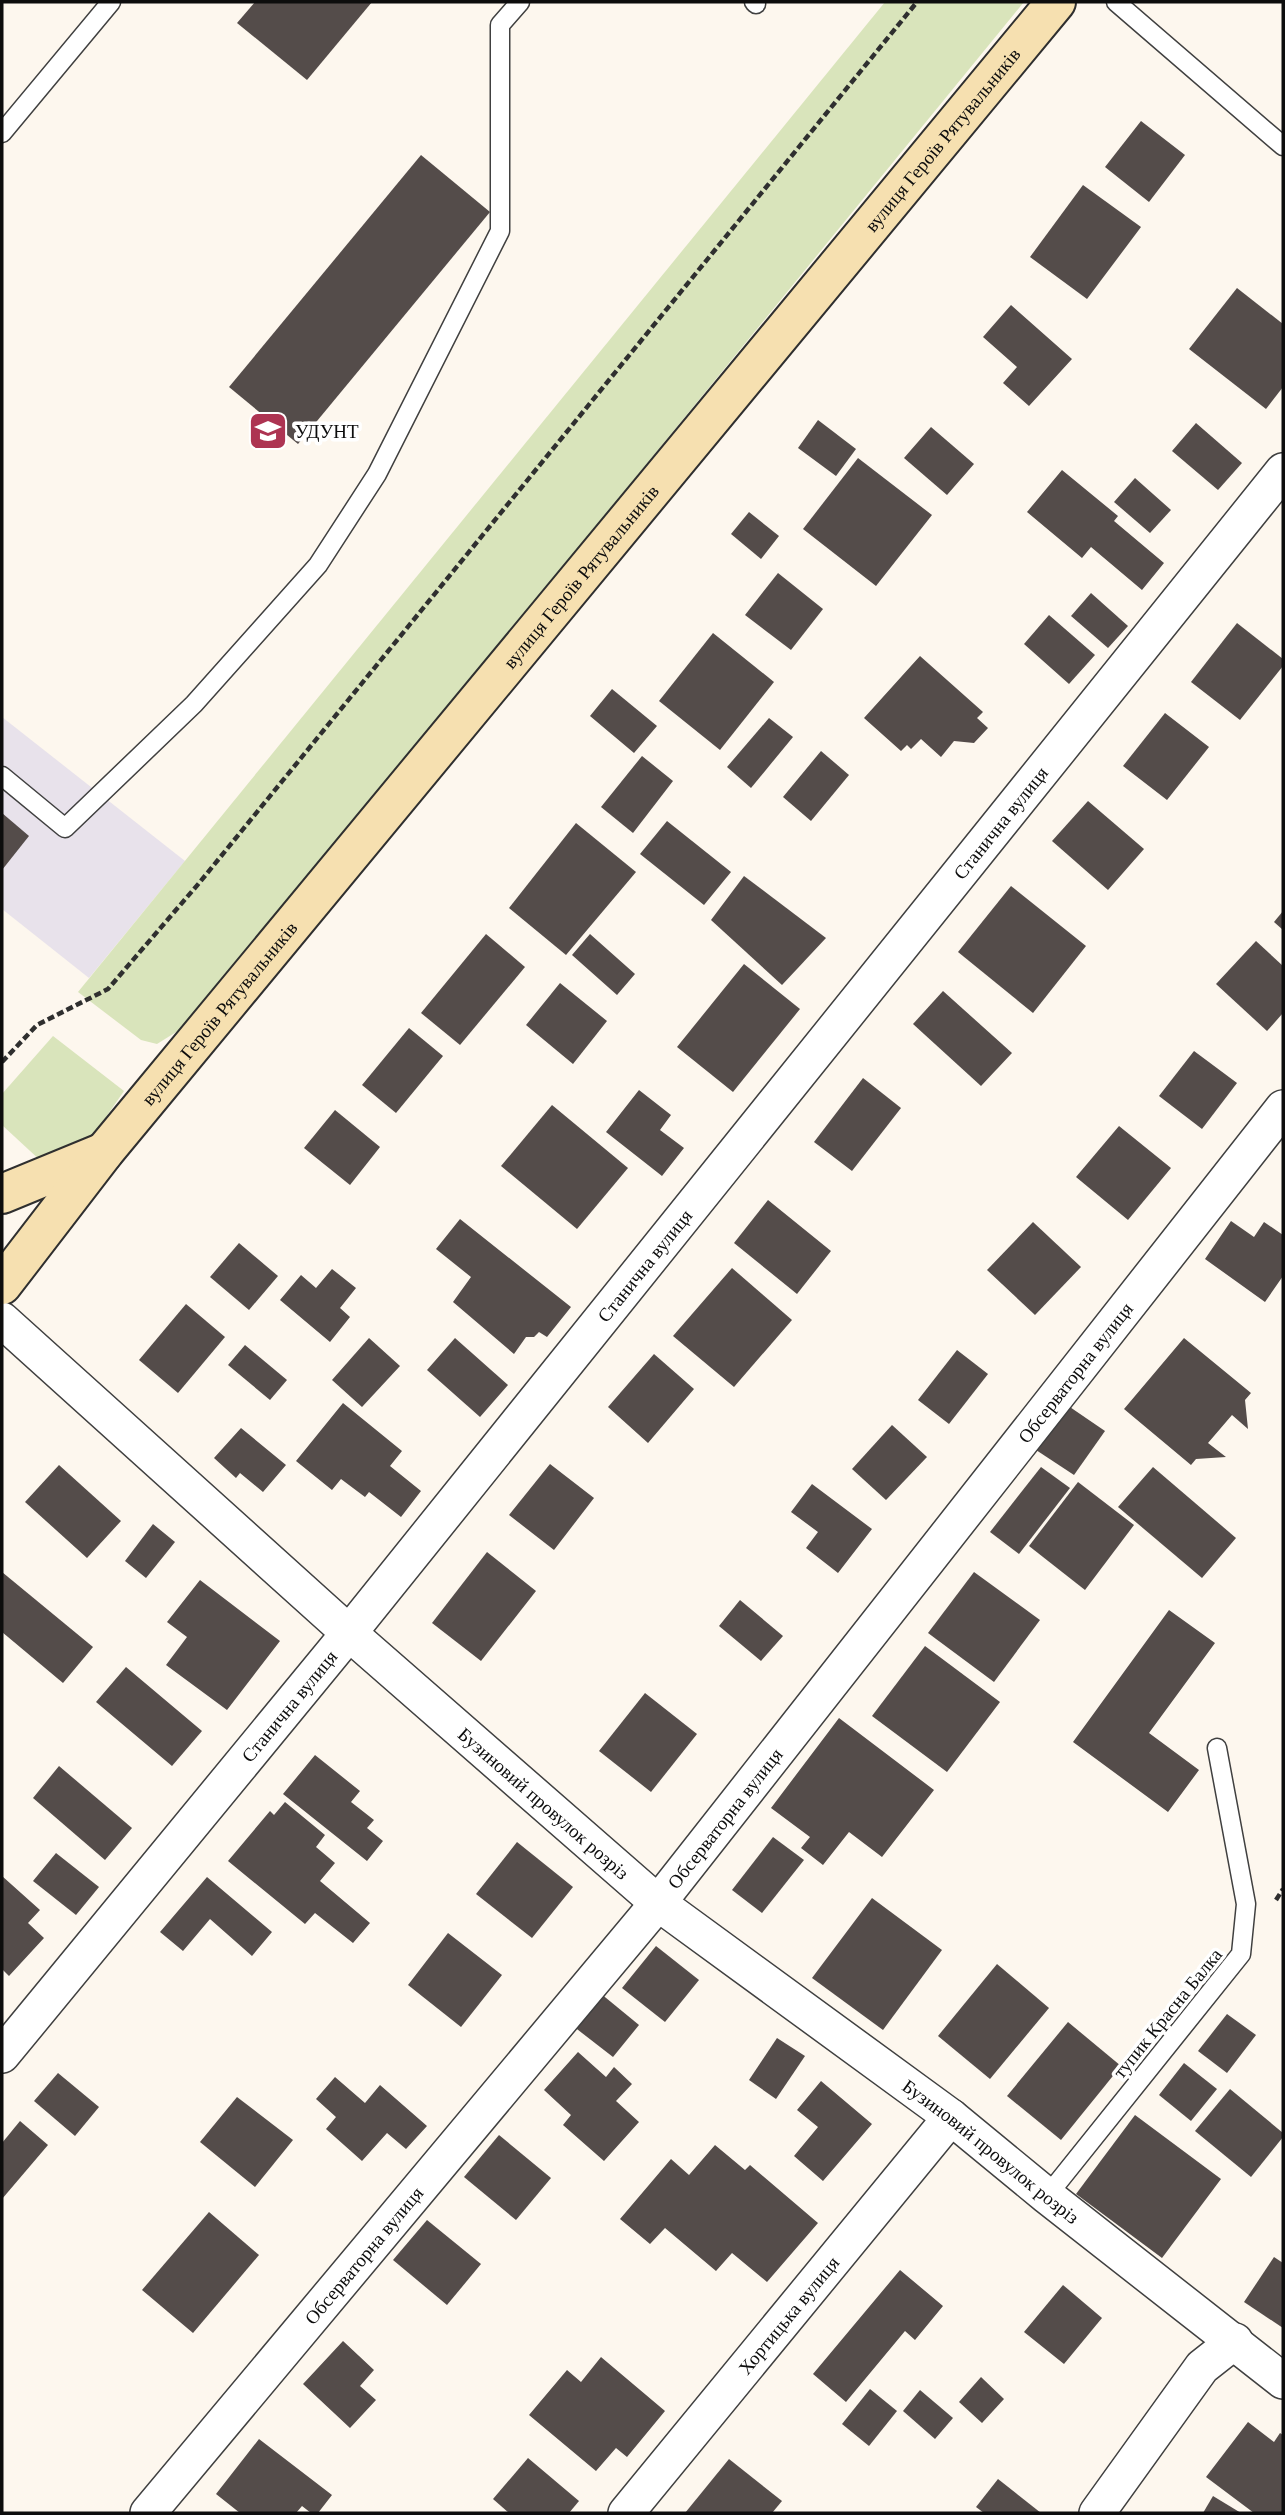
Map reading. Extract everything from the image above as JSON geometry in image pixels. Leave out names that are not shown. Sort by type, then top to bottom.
[{"type":"main road","name":"вулиця Героїв Рятувальників","points":[[2,1285],[106,1151],[1056,2]]},
{"type":"main road","name":"вулиця Героїв Рятувальників","points":[[2,1194],[106,1151]]},
{"type":"street","name":"Станична вулиця","points":[[2,2055],[349,1633],[1283,471]]},
{"type":"street","name":"Обсерваторна вулиця","points":[[148,2513],[658,1903],[1283,1108]]},
{"type":"street","name":"Бузиновий провулок розріз","points":[[2,1320],[349,1633],[658,1903],[951,2117],[1283,2381]]},
{"type":"street","name":"Хортицька вулиця","points":[[626,2513],[951,2117]]},
{"type":"street","points":[[1097,2513],[1202,2367],[1235,2341]]},
{"type":"lane","points":[[2,133],[111,2]]},
{"type":"lane","points":[[2,776],[65,828],[194,704],[318,565],[377,474],[500,231],[500,25],[520,2]]},
{"type":"lane","points":[[1116,2],[1283,146]]},
{"type":"lane","name":"тупик Красна Балка","points":[[1047,2196],[1241,1954],[1246,1904],[1217,1748]]},
{"type":"path","points":[[2,1062],[37,1025],[108,989],[208,872],[916,2]]},
{"type":"shaded area","points":[[2,717],[185,861],[89,978],[2,909]]},
{"type":"green space","points":[[885,2],[1024,2],[189,1024],[157,1044],[141,1040],[78,992]]},
{"type":"green space","points":[[53,1036],[124,1091],[90,1140],[42,1162],[2,1125],[2,1094]]},
{"type":"building","points":[[255,2],[372,2],[307,80],[237,23]]},
{"type":"building","points":[[1141,121],[1185,155],[1149,202],[1105,167]]},
{"type":"building","points":[[421,155],[490,212],[298,444],[229,387]]},
{"type":"building","points":[[1083,185],[1141,227],[1087,299],[1030,257]]},
{"type":"building","points":[[1237,288],[1283,324],[1283,387],[1266,409],[1189,349]]},
{"type":"building","points":[[1011,305],[1072,359],[1029,406],[1003,383],[1017,367],[983,337]]},
{"type":"building","points":[[818,420],[856,449],[836,476],[798,448]]},
{"type":"building","points":[[1196,423],[1242,463],[1218,490],[1172,451]]},
{"type":"building","points":[[931,427],[974,464],[947,495],[904,458]]},
{"type":"building","points":[[858,458],[932,515],[876,586],[803,529]]},
{"type":"building","points":[[1062,470],[1118,516],[1114,521],[1164,563],[1142,590],[1091,547],[1082,558],[1027,512]]},
{"type":"building","points":[[1135,478],[1171,510],[1150,533],[1114,502]]},
{"type":"building","points":[[749,512],[779,536],[761,559],[731,534]]},
{"type":"building","points":[[778,573],[823,609],[791,650],[745,615]]},
{"type":"building","points":[[1091,593],[1128,626],[1108,648],[1071,616]]},
{"type":"building","points":[[1049,615],[1095,655],[1069,684],[1024,644]]},
{"type":"building","points":[[1237,623],[1283,659],[1283,666],[1240,720],[1191,682]]},
{"type":"building","points":[[713,633],[774,682],[720,750],[659,701]]},
{"type":"building","points":[[920,656],[983,712],[977,718],[988,728],[974,743],[954,741],[941,757],[921,739],[911,749],[907,745],[901,751],[864,718]]},
{"type":"building","points":[[612,689],[657,726],[634,753],[590,716]]},
{"type":"building","points":[[1165,713],[1209,747],[1167,800],[1123,766]]},
{"type":"building","points":[[769,718],[793,737],[751,788],[727,767]]},
{"type":"building","points":[[821,751],[849,775],[811,821],[783,797]]},
{"type":"building","points":[[642,756],[673,781],[633,833],[601,807]]},
{"type":"building","points":[[1088,801],[1144,849],[1108,890],[1052,841]]},
{"type":"building","points":[[2,813],[29,836],[2,870]]},
{"type":"building","points":[[667,821],[731,872],[704,905],[640,854]]},
{"type":"building","points":[[576,823],[636,872],[566,955],[509,908]]},
{"type":"building","points":[[744,876],[826,938],[782,985],[711,920]]},
{"type":"building","points":[[1011,886],[1086,946],[1033,1013],[958,952]]},
{"type":"building","points":[[1283,911],[1283,930],[1274,922]]},
{"type":"building","points":[[486,934],[525,967],[460,1045],[421,1013]]},
{"type":"building","points":[[590,934],[635,974],[617,995],[572,955]]},
{"type":"building","points":[[1256,941],[1283,966],[1283,1013],[1267,1031],[1216,984]]},
{"type":"building","points":[[744,964],[800,1009],[733,1092],[677,1047]]},
{"type":"building","points":[[560,983],[607,1021],[573,1064],[526,1025]]},
{"type":"building","points":[[943,991],[1012,1053],[981,1086],[913,1024]]},
{"type":"building","points":[[409,1028],[443,1056],[396,1113],[362,1085]]},
{"type":"building","points":[[1194,1051],[1237,1083],[1202,1129],[1159,1096]]},
{"type":"building","points":[[863,1078],[901,1108],[852,1171],[814,1142]]},
{"type":"building","points":[[639,1090],[671,1115],[660,1130],[684,1148],[662,1176],[606,1132]]},
{"type":"building","points":[[552,1105],[628,1168],[577,1229],[501,1166]]},
{"type":"building","points":[[335,1110],[380,1147],[350,1185],[304,1148]]},
{"type":"building","points":[[1119,1126],[1171,1168],[1128,1220],[1076,1177]]},
{"type":"building","points":[[768,1200],[831,1251],[797,1294],[734,1243]]},
{"type":"building","points":[[460,1219],[571,1307],[547,1337],[539,1332],[534,1337],[526,1337],[514,1354],[453,1302],[471,1277],[436,1249]]},
{"type":"building","points":[[1231,1221],[1254,1237],[1264,1222],[1283,1235],[1283,1276],[1265,1302],[1205,1259]]},
{"type":"building","points":[[1033,1222],[1081,1267],[1035,1315],[987,1270]]},
{"type":"building","points":[[239,1243],[278,1276],[249,1310],[210,1277]]},
{"type":"building","points":[[732,1268],[792,1320],[734,1387],[673,1336]]},
{"type":"building","points":[[332,1269],[356,1288],[340,1308],[350,1317],[330,1342],[280,1300],[301,1275],[316,1288]]},
{"type":"building","points":[[186,1304],[225,1337],[178,1393],[139,1360]]},
{"type":"building","points":[[369,1338],[400,1366],[362,1407],[332,1380]]},
{"type":"building","points":[[455,1338],[508,1385],[480,1417],[427,1370]]},
{"type":"building","points":[[1184,1338],[1251,1393],[1245,1400],[1248,1429],[1232,1415],[1208,1443],[1226,1457],[1196,1459],[1191,1465],[1124,1409]]},
{"type":"building","points":[[245,1345],[287,1380],[270,1400],[228,1365]]},
{"type":"building","points":[[957,1350],[988,1374],[949,1424],[918,1400]]},
{"type":"building","points":[[654,1354],[694,1389],[648,1443],[608,1407]]},
{"type":"building","points":[[343,1403],[402,1451],[390,1466],[421,1491],[401,1517],[369,1492],[365,1497],[341,1479],[332,1490],[296,1461]]},
{"type":"building","points":[[1064,1403],[1105,1431],[1074,1475],[1033,1448]]},
{"type":"building","points":[[892,1425],[927,1457],[886,1500],[852,1469]]},
{"type":"building","points":[[241,1428],[286,1465],[263,1492],[240,1473],[236,1478],[214,1458]]},
{"type":"building","points":[[550,1464],[594,1498],[554,1550],[509,1515]]},
{"type":"building","points":[[59,1465],[121,1521],[87,1558],[25,1502]]},
{"type":"building","points":[[1041,1467],[1070,1488],[1019,1554],[990,1532]]},
{"type":"building","points":[[1153,1467],[1236,1538],[1202,1578],[1118,1507]]},
{"type":"building","points":[[1078,1482],[1134,1525],[1085,1590],[1029,1546]]},
{"type":"building","points":[[812,1484],[872,1529],[838,1573],[806,1548],[818,1532],[791,1512]]},
{"type":"building","points":[[153,1524],[175,1542],[146,1578],[125,1561]]},
{"type":"building","points":[[487,1552],[536,1591],[481,1661],[432,1623]]},
{"type":"building","points":[[2,1572],[93,1647],[63,1683],[2,1632]]},
{"type":"building","points":[[974,1572],[1040,1620],[994,1682],[928,1633]]},
{"type":"building","points":[[200,1580],[280,1641],[227,1710],[166,1665],[187,1637],[167,1622]]},
{"type":"building","points":[[740,1600],[783,1636],[761,1661],[719,1626]]},
{"type":"building","points":[[1169,1610],[1215,1643],[1149,1733],[1199,1770],[1168,1812],[1073,1742]]},
{"type":"building","points":[[925,1646],[1000,1702],[947,1772],[872,1716]]},
{"type":"building","points":[[126,1667],[202,1731],[172,1766],[96,1702]]},
{"type":"building","points":[[645,1693],[697,1734],[651,1792],[599,1751]]},
{"type":"building","points":[[839,1718],[934,1790],[882,1857],[849,1832],[823,1865],[801,1848],[810,1837],[771,1808]]},
{"type":"building","points":[[315,1755],[360,1791],[351,1802],[374,1820],[367,1828],[383,1841],[367,1861],[283,1794]]},
{"type":"building","points":[[59,1766],[132,1828],[105,1860],[33,1798]]},
{"type":"building","points":[[285,1802],[325,1835],[316,1847],[335,1863],[320,1881],[370,1923],[353,1943],[315,1913],[305,1924],[228,1861],[270,1811],[274,1815]]},
{"type":"building","points":[[773,1837],[804,1860],[762,1913],[732,1890]]},
{"type":"building","points":[[517,1842],[573,1887],[532,1938],[476,1894]]},
{"type":"building","points":[[56,1853],[99,1887],[76,1915],[33,1881]]},
{"type":"building","points":[[2,1876],[40,1910],[28,1923],[44,1938],[9,1976],[2,1969]]},
{"type":"building","points":[[207,1877],[272,1932],[252,1956],[210,1919],[183,1951],[160,1932]]},
{"type":"building","points":[[872,1898],[942,1950],[883,2030],[812,1978]]},
{"type":"building","points":[[448,1933],[502,1975],[461,2027],[408,1985]]},
{"type":"building","points":[[656,1946],[699,1980],[665,2022],[622,1988]]},
{"type":"building","points":[[997,1964],[1049,2008],[990,2079],[938,2036]]},
{"type":"building","points":[[600,1993],[639,2025],[613,2057],[573,2026]]},
{"type":"building","points":[[1227,2014],[1256,2035],[1227,2073],[1198,2051]]},
{"type":"building","points":[[1068,2022],[1121,2066],[1061,2140],[1007,2096]]},
{"type":"building","points":[[777,2038],[805,2056],[776,2099],[749,2080]]},
{"type":"building","points":[[578,2052],[606,2077],[614,2067],[632,2084],[616,2101],[639,2122],[604,2161],[563,2125],[571,2115],[544,2090]]},
{"type":"building","points":[[1184,2063],[1217,2089],[1191,2121],[1159,2095]]},
{"type":"building","points":[[58,2073],[99,2107],[75,2136],[34,2101]]},
{"type":"building","points":[[335,2077],[365,2103],[380,2085],[427,2126],[406,2149],[387,2133],[362,2161],[326,2129],[336,2117],[316,2099]]},
{"type":"building","points":[[821,2081],[872,2124],[823,2181],[794,2156],[818,2127],[797,2110]]},
{"type":"building","points":[[1230,2089],[1283,2133],[1283,2137],[1251,2177],[1195,2131]]},
{"type":"building","points":[[237,2097],[293,2140],[255,2187],[200,2142]]},
{"type":"building","points":[[1135,2115],[1221,2179],[1162,2258],[1076,2194]]},
{"type":"building","points":[[20,2121],[48,2145],[2,2199],[2,2143]]},
{"type":"building","points":[[499,2135],[551,2178],[516,2220],[464,2177]]},
{"type":"building","points":[[715,2145],[745,2170],[750,2165],[818,2223],[767,2282],[732,2253],[716,2271],[665,2228],[650,2244],[620,2219],[671,2159],[689,2175]]},
{"type":"building","points":[[209,2212],[259,2255],[193,2333],[142,2290]]},
{"type":"building","points":[[427,2220],[481,2264],[447,2305],[393,2260]]},
{"type":"building","points":[[1274,2257],[1283,2263],[1283,2328],[1244,2302]]},
{"type":"building","points":[[900,2270],[943,2306],[915,2340],[905,2331],[846,2402],[813,2374]]},
{"type":"building","points":[[1063,2285],[1102,2318],[1064,2364],[1024,2332]]},
{"type":"building","points":[[343,2341],[374,2370],[360,2386],[376,2400],[350,2428],[303,2384]]},
{"type":"building","points":[[601,2357],[665,2411],[627,2457],[616,2448],[596,2471],[529,2415],[567,2370],[581,2382]]},
{"type":"building","points":[[981,2377],[1004,2399],[982,2423],[959,2402]]},
{"type":"building","points":[[870,2389],[897,2411],[869,2446],[842,2424]]},
{"type":"building","points":[[920,2390],[953,2418],[935,2439],[903,2411]]},
{"type":"building","points":[[1248,2422],[1274,2442],[1280,2433],[1283,2435],[1283,2513],[1254,2513],[1206,2477]]},
{"type":"building","points":[[259,2439],[332,2495],[318,2513],[311,2513],[302,2506],[296,2513],[240,2513],[216,2494]]},
{"type":"building","points":[[528,2458],[579,2501],[569,2513],[509,2513],[493,2499]]},
{"type":"building","points":[[729,2459],[782,2501],[772,2513],[685,2513]]},
{"type":"building","points":[[998,2479],[1041,2513],[984,2513],[976,2507]]},
{"type":"building","points":[[1213,2496],[1241,2513],[1203,2513]]},
{"type":"place","name":"УДУНТ","points":[[268,431]]}]
